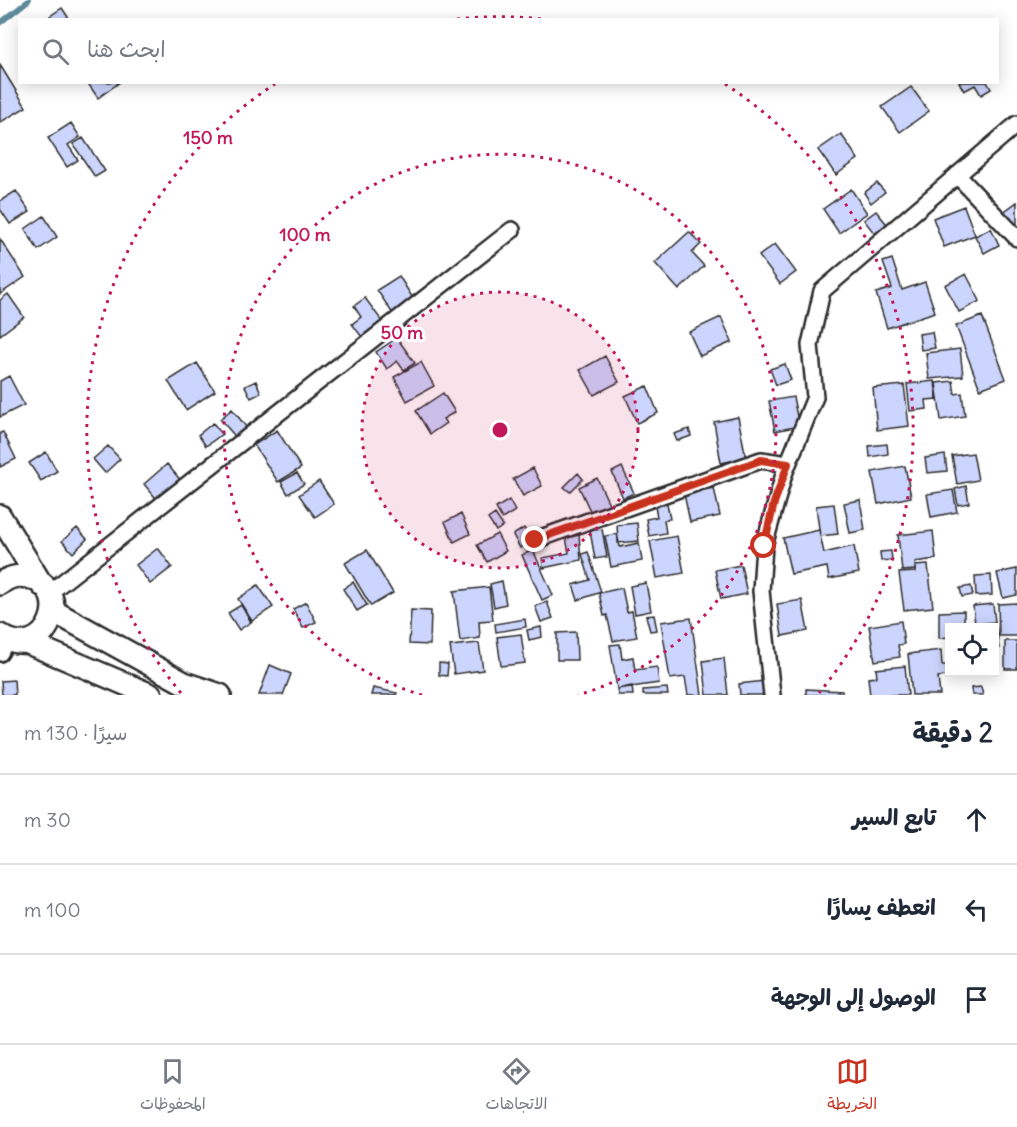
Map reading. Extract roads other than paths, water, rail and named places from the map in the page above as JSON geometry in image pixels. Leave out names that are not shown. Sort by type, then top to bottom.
[{"type":"main road","points":[[0,516],[48,596],[45,631],[36,638],[8,642]]},
{"type":"main road","points":[[0,584],[14,577],[24,576],[48,596],[184,682],[220,695]]},
{"type":"main road","points":[[8,642],[151,695]]},
{"type":"street","points":[[772,695],[762,580],[764,546],[788,464],[815,397],[810,345],[822,291],[1017,124]]},
{"type":"street","points":[[957,175],[1017,238]]},
{"type":"street","points":[[48,596],[512,230]]},
{"type":"street","points":[[535,540],[761,460],[788,464]]},
{"type":"waterway","points":[[0,23],[29,0]]}]
